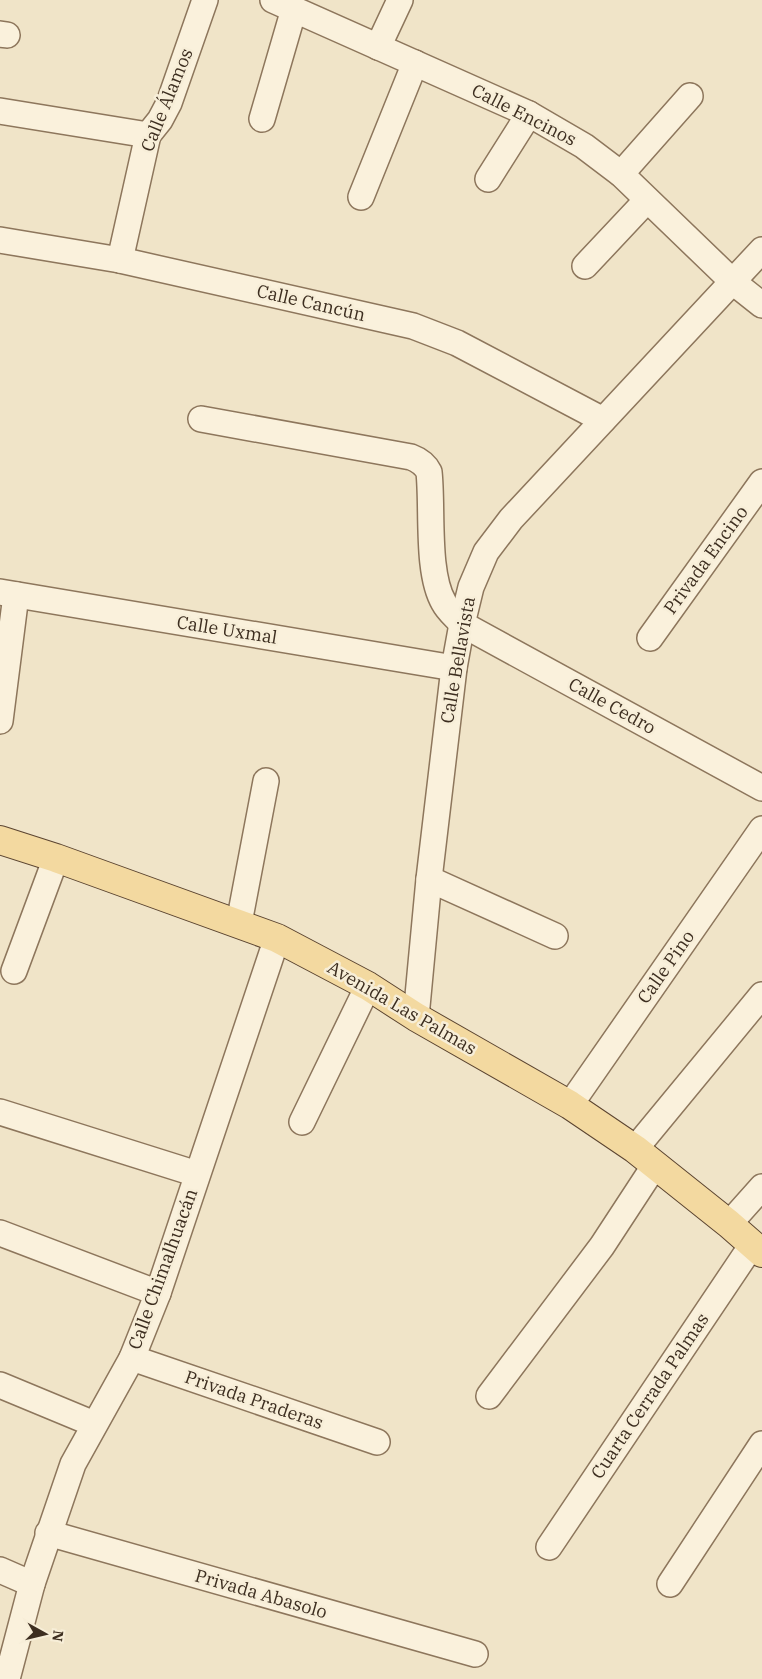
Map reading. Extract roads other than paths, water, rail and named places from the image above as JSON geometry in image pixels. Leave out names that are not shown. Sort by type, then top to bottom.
[{"type":"main road","name":"Avenida Las Palmas","points":[[0,840],[56,858],[277,938],[368,986],[570,1105],[645,1157],[729,1224],[757,1249]]},
{"type":"street","name":"Calle Álamos","points":[[120,260],[148,135],[160,120],[169,103],[205,0]]},
{"type":"street","points":[[378,47],[400,0]]},
{"type":"street","points":[[262,119],[283,5]]},
{"type":"street","name":"Calle Encinos","points":[[283,5],[529,114],[584,146],[621,174],[733,282],[762,305]]},
{"type":"street","points":[[361,197],[415,63]]},
{"type":"street","points":[[621,174],[690,96]]},
{"type":"street","points":[[0,111],[148,135]]},
{"type":"street","points":[[488,179],[529,114]]},
{"type":"street","points":[[585,266],[647,200]]},
{"type":"street","name":"Calle Cancún","points":[[0,240],[120,260],[413,326],[457,343],[604,420]]},
{"type":"street","name":"Calle Bellavista","points":[[416,1016],[429,879],[454,668],[471,587],[486,552],[511,519],[762,250]]},
{"type":"street","name":"Calle Cedro","points":[[201,418],[419,460],[426,466],[429,472],[433,572],[437,589],[444,605],[462,624],[762,788]]},
{"type":"street","name":"Privada Encino","points":[[650,638],[762,482]]},
{"type":"street","points":[[0,722],[8,593]]},
{"type":"street","name":"Calle Uxmal","points":[[8,593],[454,668]]},
{"type":"street","points":[[239,923],[266,781]]},
{"type":"street","name":"Calle Pino","points":[[570,1105],[762,829]]},
{"type":"street","points":[[14,971],[56,858]]},
{"type":"street","points":[[429,879],[555,936]]},
{"type":"street","name":"Calle Chimalhuacán","points":[[7,1679],[32,1584],[73,1464],[132,1358],[158,1293],[277,938]]},
{"type":"street","points":[[302,1122],[368,986]]},
{"type":"street","points":[[489,1396],[602,1246],[645,1157],[762,995]]},
{"type":"street","points":[[0,1112],[197,1174]]},
{"type":"street","points":[[729,1224],[762,1187]]},
{"type":"street","points":[[0,1233],[158,1293]]},
{"type":"street","name":"Cuarta Cerrada Palmas","points":[[548,1547],[757,1249]]},
{"type":"street","name":"Privada Praderas","points":[[132,1358],[377,1442]]},
{"type":"street","points":[[0,1385],[94,1424]]},
{"type":"street","points":[[670,1584],[762,1444]]},
{"type":"street","name":"Privada Abasolo","points":[[48,1533],[475,1654]]},
{"type":"street","points":[[0,1570],[32,1584]]}]
